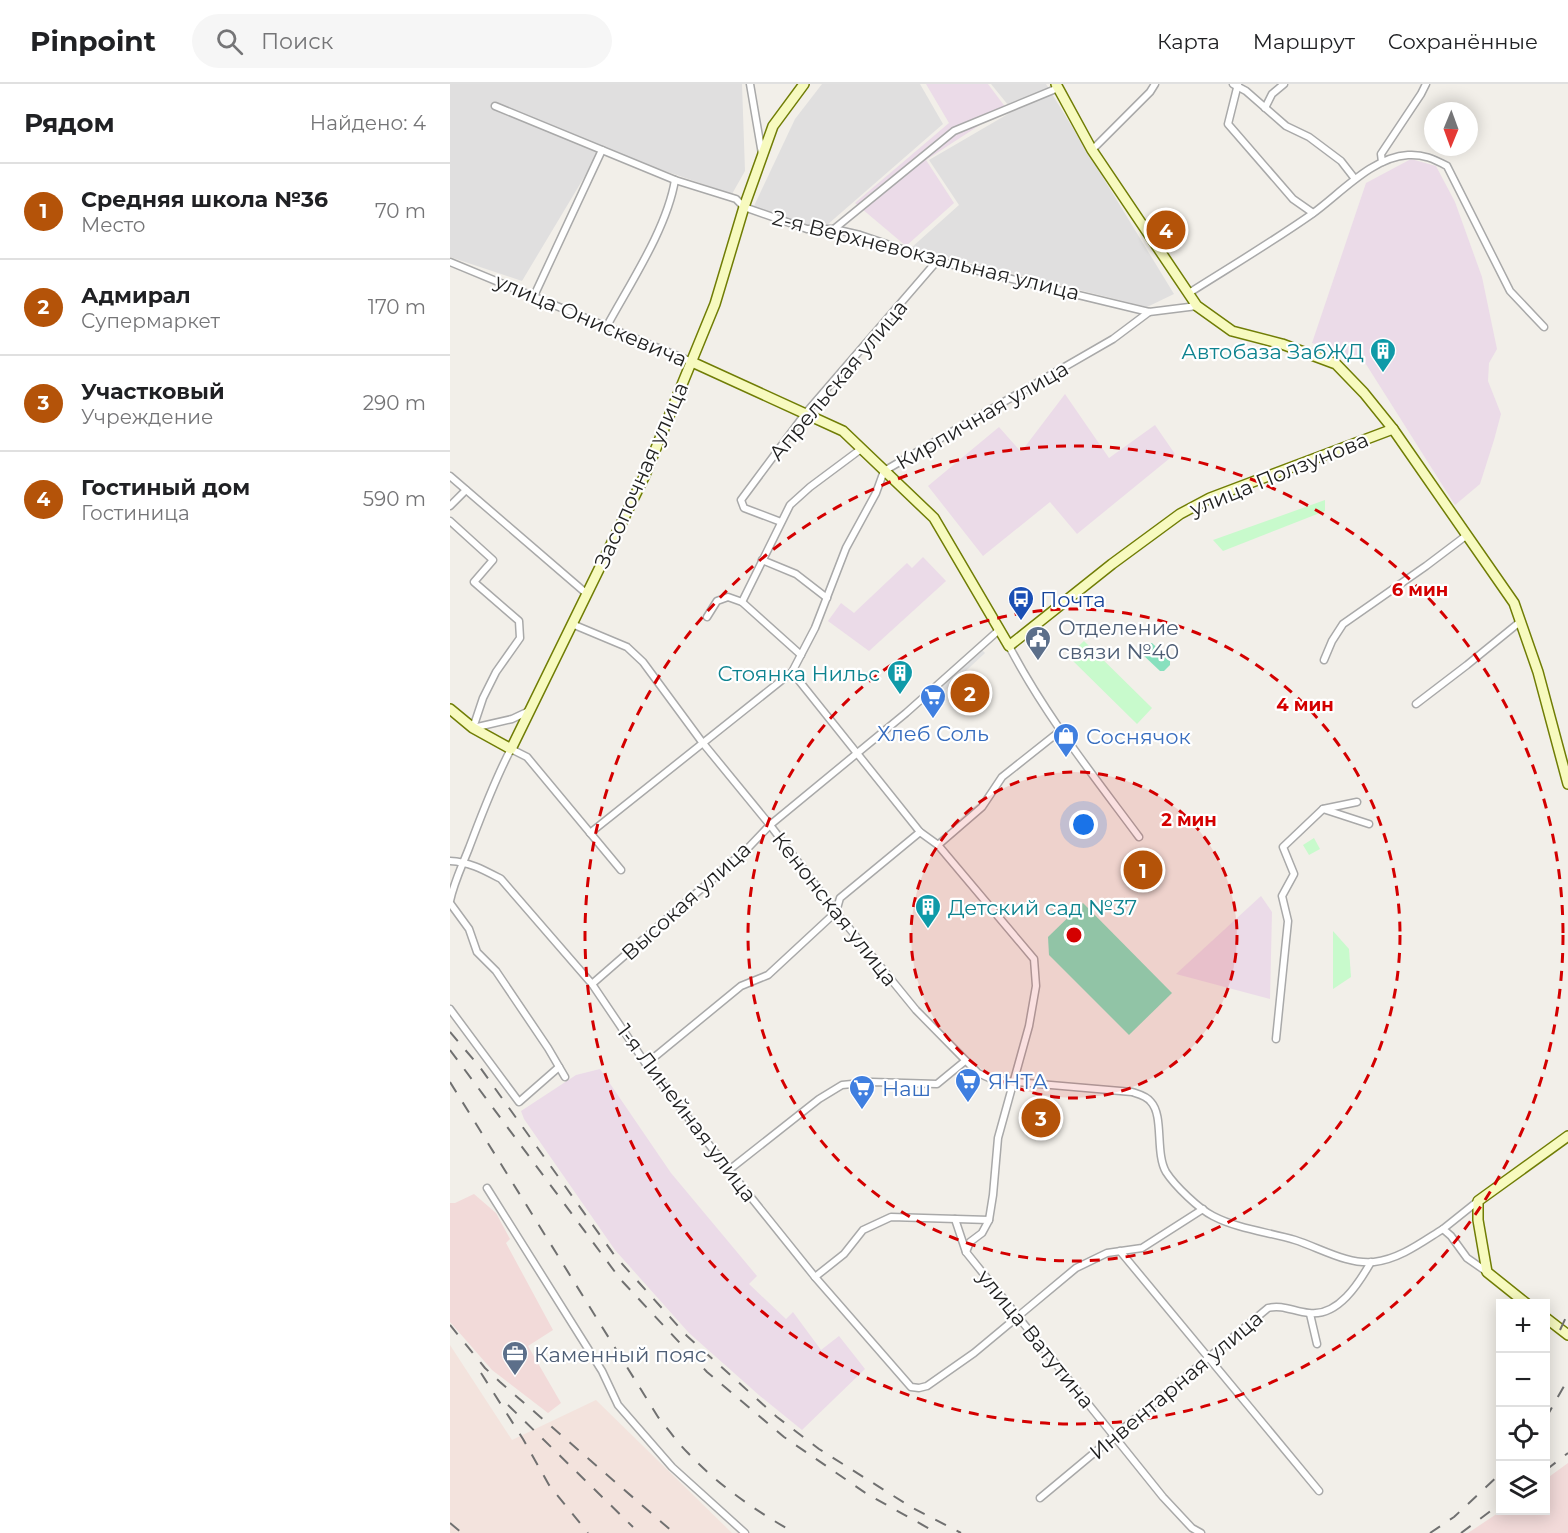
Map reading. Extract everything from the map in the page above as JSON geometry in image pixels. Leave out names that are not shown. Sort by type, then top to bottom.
[{"type":"street","points":[[750,84],[762,157]]},
{"type":"street","name":"Засопочная улица","points":[[450,902],[455,878],[494,782],[645,475],[715,304],[744,207],[773,126],[804,84]]},
{"type":"street","points":[[1092,150],[1150,92],[1155,84]]},
{"type":"street","points":[[1265,108],[1272,94],[1284,84]]},
{"type":"street","points":[[1382,162],[1381,154],[1426,84]]},
{"type":"street","points":[[1312,213],[1293,199],[1228,124],[1236,85],[1286,126],[1309,137],[1341,161],[1355,179]]},
{"type":"street","points":[[834,229],[954,131],[1057,86],[1092,150],[1197,306],[1232,331],[1282,344],[1336,364],[1364,393],[1393,429],[1515,603],[1538,672],[1568,784]]},
{"type":"street","name":"2-я Верхневокзальная улица","points":[[495,106],[675,180],[736,199],[744,207],[807,229],[834,229],[860,235],[937,261],[1149,312],[1197,306]]},
{"type":"street","points":[[534,296],[602,150]]},
{"type":"street","points":[[1189,293],[1312,213],[1355,179],[1382,162],[1407,155],[1430,157],[1447,166],[1510,291],[1544,327]]},
{"type":"street","points":[[607,326],[642,263],[672,200],[675,180]]},
{"type":"street","name":"Апрельская улица","points":[[781,522],[744,508],[741,500],[805,414],[937,261]]},
{"type":"street","name":"улица Онискевича","points":[[450,262],[692,362],[843,431],[934,518],[1009,645]]},
{"type":"street","name":"Кирпичная улица","points":[[590,833],[792,672],[815,628],[846,548],[876,493],[884,471],[1113,339],[1149,312]]},
{"type":"street","name":"улица Ползунова","points":[[1009,645],[1180,514],[1210,498],[1393,429]]},
{"type":"street","points":[[742,602],[790,505],[861,449]]},
{"type":"street","points":[[450,476],[587,594]]},
{"type":"street","points":[[450,506],[466,490]]},
{"type":"street","points":[[450,521],[493,560],[474,582],[519,621],[520,638],[496,672],[483,698],[473,728]]},
{"type":"street","points":[[1324,660],[1343,624],[1467,535]]},
{"type":"street","points":[[762,560],[796,574],[827,598]]},
{"type":"street","points":[[707,617],[717,601],[728,597],[742,602],[801,655]]},
{"type":"street","points":[[1416,704],[1521,621]]},
{"type":"street","name":"Кенонская улица","points":[[572,624],[627,647],[642,662],[836,912],[916,1010],[965,1061],[983,1076],[1013,1082],[1131,1092],[1150,1100],[1156,1112],[1160,1154],[1166,1172],[1203,1209]]},
{"type":"street","name":"Высокая улица","points":[[592,984],[748,848],[770,825],[906,713],[999,630]]},
{"type":"street","points":[[1009,645],[1029,683],[1060,731],[1139,837]]},
{"type":"street","points":[[792,672],[855,754],[920,832],[938,844],[1015,938],[1035,958],[1036,986],[1029,1026],[998,1138],[989,1220],[982,1233],[970,1242],[966,1252]]},
{"type":"street","points":[[450,709],[473,728],[527,757],[621,870]]},
{"type":"street","points":[[473,728],[512,719],[530,711]]},
{"type":"street","points":[[938,844],[982,807],[1002,777],[1060,731]]},
{"type":"street","points":[[1276,1039],[1288,921],[1282,896],[1294,874],[1283,847],[1323,809],[1357,802]]},
{"type":"street","points":[[1323,809],[1369,824]]},
{"type":"street","points":[[646,1064],[741,986],[768,975],[836,912],[840,898],[920,832]]},
{"type":"street","name":"1-я Линейная улица","points":[[450,861],[463,862],[482,868],[501,879],[592,984],[646,1064],[815,1277],[911,1387],[927,1386],[974,1353],[1016,1316]]},
{"type":"street","points":[[450,902],[469,929],[477,952],[496,971],[548,1048],[564,1077]]},
{"type":"street","points":[[450,1009],[519,1102],[559,1067]]},
{"type":"street","points":[[729,1170],[819,1100],[842,1085],[872,1082],[937,1084],[965,1061]]},
{"type":"street","points":[[1016,1316],[1076,1268],[1107,1253],[1142,1248],[1203,1209],[1240,1226],[1295,1240],[1350,1259],[1371,1262],[1403,1254],[1443,1229],[1568,1136]]},
{"type":"street","points":[[487,1188],[602,1371],[618,1405],[672,1467],[745,1533]]},
{"type":"street","points":[[1478,1201],[1478,1220],[1487,1272]]},
{"type":"street","points":[[815,1277],[844,1254],[862,1230],[891,1217],[989,1220]]},
{"type":"street","name":"улица Ватутина","points":[[955,1219],[966,1252],[1016,1316],[1163,1497],[1192,1528],[1201,1533]]},
{"type":"street","points":[[1443,1229],[1467,1258],[1521,1299]]},
{"type":"street","points":[[1120,1251],[1319,1491]]},
{"type":"street","points":[[1317,1344],[1310,1314],[1327,1310],[1342,1302],[1371,1262]]},
{"type":"street","name":"Инвентарная улица","points":[[1040,1498],[1268,1308],[1277,1306],[1310,1314]]},
{"type":"street","points":[[1550,1322],[1568,1335]]},
{"type":"shaded area","points":[[450,84],[742,84],[745,171],[732,194],[601,149],[522,281],[450,257]]},
{"type":"shaded area","points":[[822,84],[920,84],[943,124],[827,225],[798,225],[754,206],[795,119]]},
{"type":"shaded area","points":[[926,84],[988,84],[1006,108],[926,160],[954,203],[906,246],[855,203],[949,123]]},
{"type":"shaded area","points":[[991,84],[1046,84],[1174,294],[1147,307],[911,248],[959,205],[929,160],[1013,111]]},
{"type":"shaded area","points":[[1411,159],[1436,166],[1455,202],[1482,277],[1497,349],[1489,363],[1488,381],[1501,414],[1494,440],[1480,484],[1455,505],[1364,361],[1312,343],[1366,183]]},
{"type":"shaded area","points":[[1065,394],[1109,458],[1155,425],[1175,454],[1077,534],[1050,502],[983,556],[928,486],[999,427],[1021,452]]},
{"type":"shaded area","points":[[923,557],[946,581],[869,651],[828,621],[841,603],[854,613],[907,563],[912,568]]},
{"type":"shaded area","points":[[981,649],[985,653],[941,694],[936,689]]},
{"type":"shaded area","points":[[1261,896],[1272,912],[1270,999],[1176,974]]},
{"type":"shaded area","points":[[600,1069],[671,1173],[757,1276],[749,1284],[786,1319],[793,1312],[821,1350],[839,1336],[865,1369],[802,1430],[689,1333],[615,1250],[524,1119],[521,1111],[576,1075]]},
{"type":"shaded area","points":[[474,1194],[496,1213],[510,1239],[506,1243],[553,1330],[528,1346],[561,1403],[548,1413],[492,1370],[450,1322],[450,1203]]},
{"type":"shaded area","points":[[450,1345],[512,1440],[596,1400],[732,1533],[450,1533]]},
{"type":"shaded area","points":[[1568,1463],[1568,1533],[1468,1533],[1496,1514],[1550,1515],[1550,1476]]},
{"type":"green space","points":[[1325,500],[1325,511],[1223,551],[1213,540]]},
{"type":"green space","points":[[1084,641],[1152,708],[1137,724],[1068,656]]},
{"type":"green space","points":[[1148,643],[1152,643],[1170,660],[1170,665],[1164,671],[1160,671],[1142,654],[1142,650]]},
{"type":"green space","points":[[1314,838],[1320,849],[1309,855],[1303,845]]},
{"type":"green space","points":[[1083,903],[1172,993],[1129,1035],[1049,955],[1048,937]]},
{"type":"green space","points":[[1333,931],[1349,949],[1351,977],[1333,989]]},
{"type":"railway","points":[[450,1032],[479,1066],[615,1256],[687,1336],[777,1417],[819,1449],[911,1507],[961,1533]]},
{"type":"railway","points":[[450,1050],[621,1280],[707,1372],[784,1437],[867,1494],[937,1533]]},
{"type":"railway","points":[[450,1082],[658,1417],[684,1449],[712,1476],[752,1507],[795,1533]]},
{"type":"railway","points":[[1560,1330],[1568,1313]]},
{"type":"railway","points":[[450,1325],[485,1368],[500,1382],[674,1533]]},
{"type":"railway","points":[[481,1373],[549,1485],[588,1533]]},
{"type":"railway","points":[[1550,1411],[1568,1379]]},
{"type":"railway","points":[[508,1405],[633,1527]]},
{"type":"railway","points":[[1550,1467],[1568,1453]]},
{"type":"railway","points":[[1430,1533],[1454,1517],[1496,1478]]},
{"type":"railway","points":[[1461,1533],[1496,1507]]},
{"type":"railway","points":[[450,1523],[462,1533]]},
{"type":"place","name":"Гостиный дом","points":[[1166,230]]},
{"type":"place","name":"Автобаза ЗабЖД","points":[[1383,374]]},
{"type":"place","name":"Почта","points":[[1021,622]]},
{"type":"place","name":"Отделение связи №40","points":[[1038,662]]},
{"type":"place","name":"Адмирал","points":[[970,693]]},
{"type":"place","name":"Стоянка Нильс","points":[[900,696]]},
{"type":"place","name":"Хлеб Соль","points":[[933,720]]},
{"type":"place","name":"Соснячок","points":[[1066,759]]},
{"type":"place","name":"Средняя школа №36","points":[[1143,870]]},
{"type":"place","name":"Детский сад №37","points":[[928,930]]},
{"type":"place","name":"ЯНТА","points":[[968,1104]]},
{"type":"place","name":"Наш","points":[[862,1111]]},
{"type":"place","name":"Участковый","points":[[1041,1118]]},
{"type":"place","name":"Каменный пояс","points":[[515,1377]]}]
